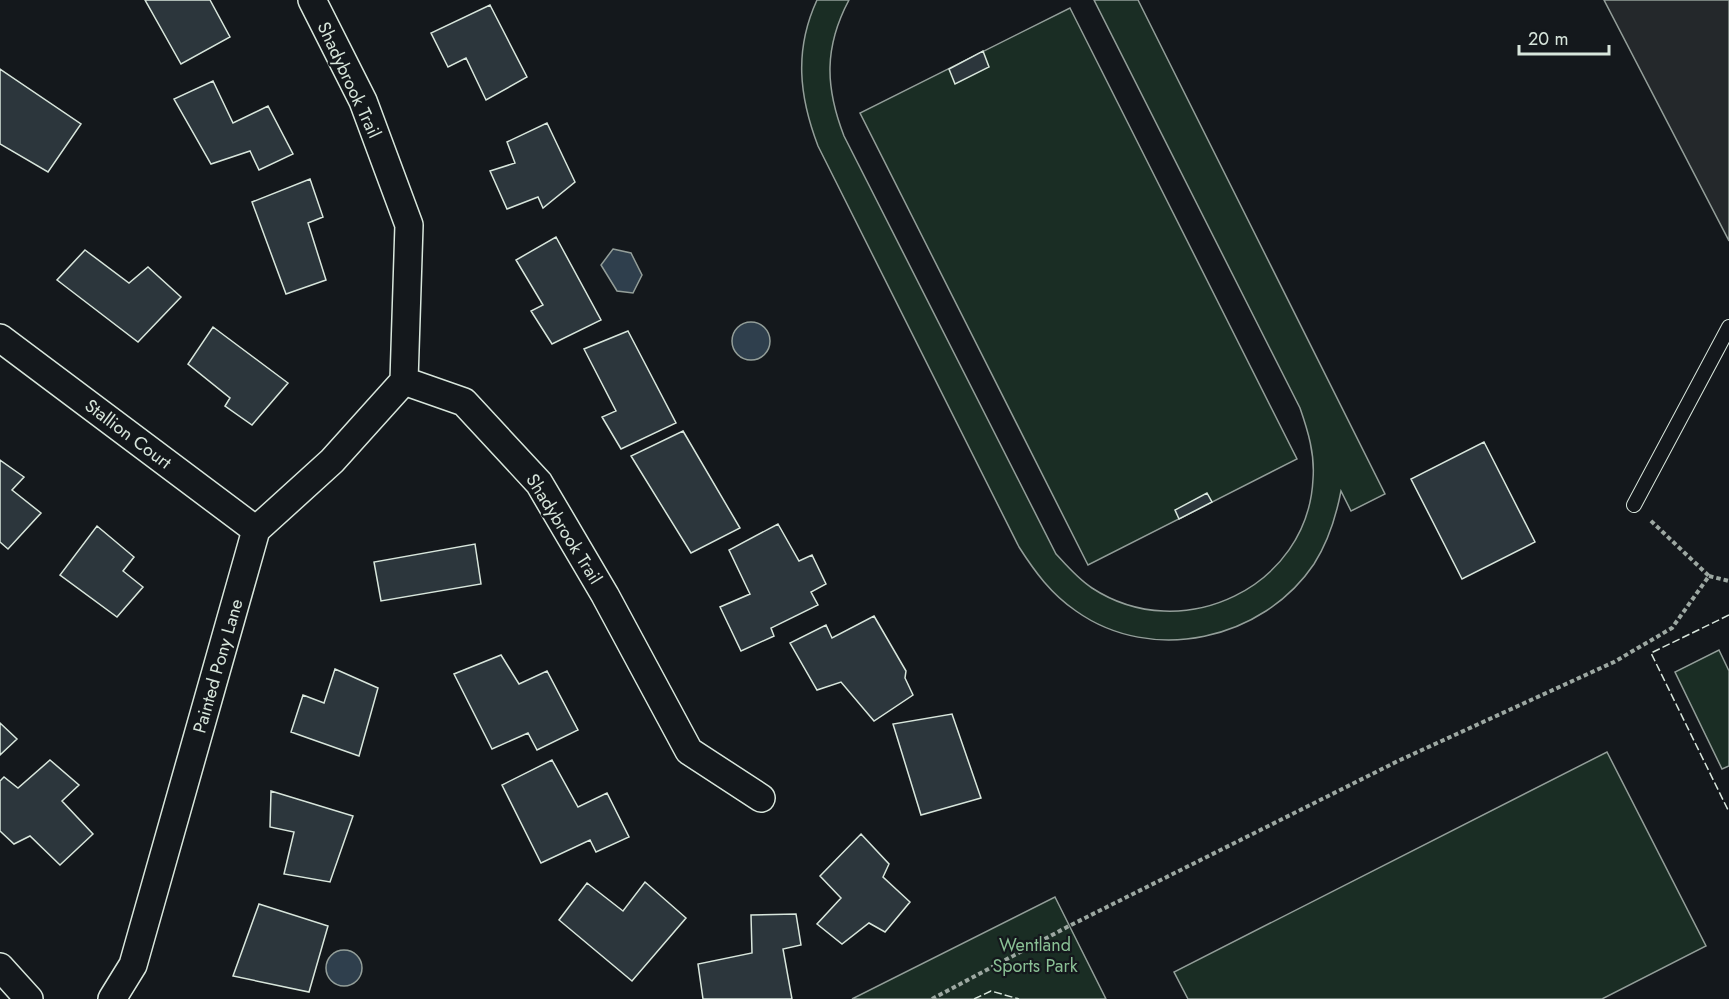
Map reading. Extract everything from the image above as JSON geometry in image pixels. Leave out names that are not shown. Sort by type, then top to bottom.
[{"type":"street","name":"Shadybrook Trail","points":[[312,0],[363,101],[409,225],[404,381],[464,402],[539,483],[605,595],[689,751],[760,798]]},
{"type":"street","name":"Stallion Court","points":[[0,338],[256,530]]},
{"type":"street","points":[[256,530],[332,460],[404,381]]},
{"type":"street","name":"Painted Pony Lane","points":[[112,999],[133,965],[256,530]]},
{"type":"street","points":[[0,968],[29,999]]},
{"type":"lane","points":[[1634,505],[1729,327]]},
{"type":"path","points":[[1634,505],[1709,576],[1729,581]]},
{"type":"path","points":[[932,999],[1069,926],[1398,761],[1614,662],[1672,628],[1709,576]]},
{"type":"green space","points":[[817,0],[849,0],[835,34],[830,67],[833,101],[844,136],[1056,554],[1092,588],[1127,605],[1164,611],[1200,608],[1234,596],[1265,577],[1289,550],[1306,517],[1313,479],[1313,461],[1300,408],[1094,0],[1138,0],[1385,494],[1351,511],[1341,491],[1331,529],[1314,564],[1292,590],[1266,611],[1236,627],[1204,636],[1171,640],[1138,637],[1106,628],[1076,611],[1051,590],[1031,565],[1019,547],[818,146],[803,91],[802,73],[805,37]]},
{"type":"green space","points":[[1070,8],[1297,459],[1088,565],[860,113]]},
{"type":"green space","points":[[1719,650],[1729,671],[1729,766],[1722,769],[1675,672]]},
{"type":"green space","points":[[1607,752],[1706,946],[1602,999],[1188,999],[1174,972]]},
{"type":"green space","name":"Wentland Sports Park","points":[[1055,897],[1106,999],[852,999]]},
{"type":"shaded area","points":[[1604,0],[1729,0],[1729,241]]},
{"type":"water","points":[[613,249],[631,253],[642,275],[633,293],[617,291],[601,265]]},
{"type":"water","points":[[751,322],[764,328],[770,341],[764,354],[751,360],[738,354],[732,341],[738,328]]},
{"type":"water","points":[[344,950],[357,955],[362,968],[357,981],[344,986],[331,981],[326,968],[331,955]]},
{"type":"building","points":[[145,0],[210,0],[230,37],[181,64]]},
{"type":"building","points":[[490,5],[527,77],[486,100],[466,58],[448,67],[431,33]]},
{"type":"building","points":[[983,51],[989,67],[955,84],[949,69]]},
{"type":"building","points":[[0,69],[81,124],[48,172],[0,144]]},
{"type":"building","points":[[213,81],[233,123],[268,106],[293,154],[259,170],[250,151],[211,164],[174,99]]},
{"type":"building","points":[[547,123],[575,182],[543,208],[538,197],[507,209],[490,171],[515,163],[507,142]]},
{"type":"building","points":[[310,179],[323,217],[308,223],[326,280],[286,294],[252,202]]},
{"type":"building","points":[[556,237],[601,320],[552,344],[531,311],[543,305],[516,260]]},
{"type":"building","points":[[85,250],[129,283],[148,267],[181,297],[138,342],[57,280]]},
{"type":"building","points":[[213,327],[288,383],[252,425],[225,406],[230,398],[188,364]]},
{"type":"building","points":[[628,331],[676,423],[621,449],[602,417],[616,411],[584,349]]},
{"type":"building","points":[[683,431],[740,528],[691,553],[631,456]]},
{"type":"building","points":[[1484,442],[1535,542],[1462,579],[1411,479]]},
{"type":"building","points":[[0,460],[24,477],[12,490],[41,513],[8,549],[0,542]]},
{"type":"building","points":[[1207,493],[1212,502],[1179,519],[1175,510]]},
{"type":"building","points":[[778,524],[799,561],[812,555],[826,584],[811,592],[818,605],[771,628],[774,636],[741,651],[720,607],[750,594],[729,550]]},
{"type":"building","points":[[97,526],[134,557],[123,571],[143,587],[117,617],[60,575]]},
{"type":"building","points":[[475,544],[481,584],[381,601],[374,562]]},
{"type":"building","points":[[874,616],[906,671],[905,678],[913,695],[874,721],[841,682],[817,690],[790,643],[826,625],[832,638]]},
{"type":"building","points":[[501,655],[519,684],[547,671],[578,730],[537,750],[528,733],[492,749],[454,674]]},
{"type":"building","points":[[335,669],[378,688],[359,756],[291,732],[303,695],[324,703]]},
{"type":"building","points":[[952,714],[981,798],[921,815],[893,724]]},
{"type":"building","points":[[0,723],[17,739],[0,755]]},
{"type":"building","points":[[50,760],[79,785],[62,801],[93,834],[60,865],[30,836],[14,844],[0,831],[0,781],[4,777],[18,788]]},
{"type":"building","points":[[552,760],[578,807],[607,793],[629,837],[596,852],[590,840],[541,863],[502,785]]},
{"type":"building","points":[[271,791],[353,816],[330,882],[284,874],[294,832],[270,827]]},
{"type":"building","points":[[861,834],[889,864],[883,877],[910,902],[885,932],[869,923],[842,944],[817,924],[841,898],[820,876]]},
{"type":"building","points":[[645,882],[686,918],[632,981],[559,920],[587,883],[623,911]]},
{"type":"building","points":[[259,904],[328,926],[309,992],[233,976]]},
{"type":"building","points":[[796,914],[801,945],[783,949],[792,999],[703,999],[698,964],[752,953],[751,915]]},
{"type":"fence","points":[[1729,615],[1651,653],[1729,812]]},
{"type":"fence","points":[[974,999],[991,991],[1019,999]]}]
